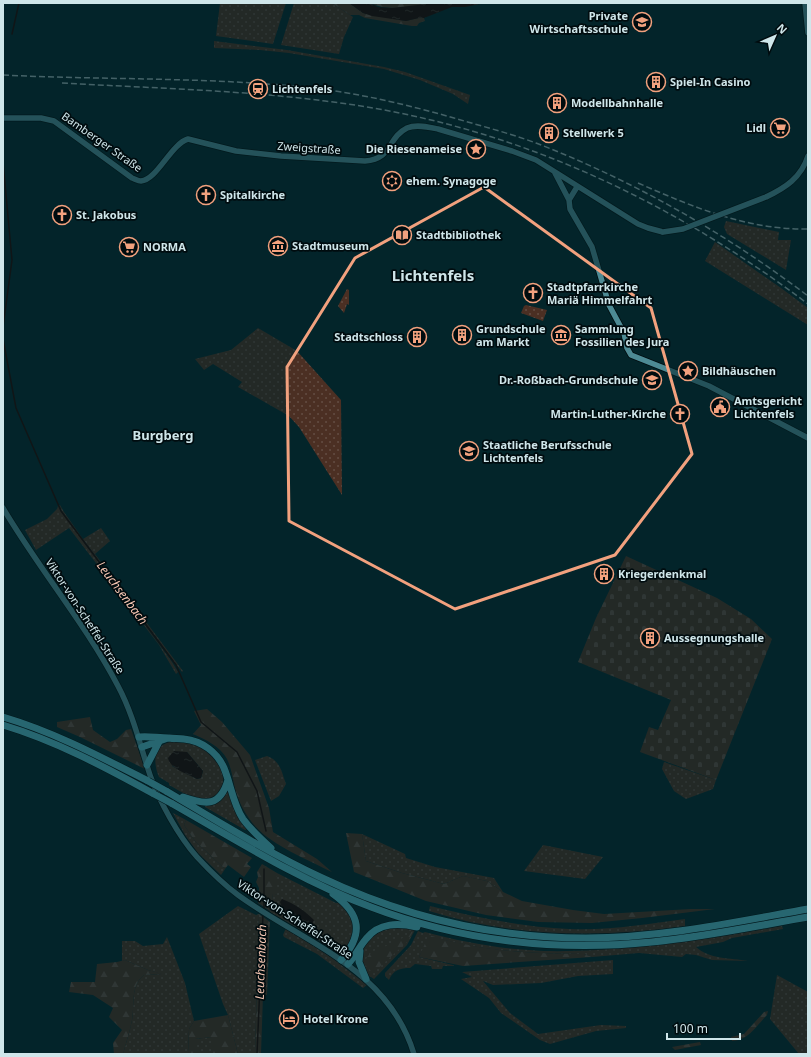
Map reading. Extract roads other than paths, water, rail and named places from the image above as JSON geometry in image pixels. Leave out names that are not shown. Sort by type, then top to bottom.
[{"type":"highway","points":[[3,717],[38,729],[80,747],[148,781],[282,857],[336,884],[402,910],[465,926],[528,936],[588,938],[652,934],[717,925],[808,909]]},
{"type":"highway","points":[[3,725],[53,743],[82,756],[171,803],[278,864],[322,886],[408,920],[447,930]]},
{"type":"highway","points":[[139,737],[150,736],[185,739],[205,746],[212,751],[220,760],[243,819],[252,830],[282,857]]},
{"type":"highway","points":[[142,747],[168,738]]},
{"type":"highway","points":[[147,765],[159,742]]},
{"type":"highway","points":[[166,791],[197,802],[210,802],[220,797],[228,780]]},
{"type":"highway","points":[[322,886],[337,897],[348,908],[356,923],[355,937],[352,946],[341,960]]},
{"type":"highway","points":[[348,964],[365,941],[376,930],[392,924],[404,924],[447,930],[494,939],[528,943],[580,946],[667,940],[808,917]]},
{"type":"highway","points":[[361,948],[359,962],[366,979]]},
{"type":"street","points":[[805,3],[808,33]]},
{"type":"street","name":"Bamberger Straße","points":[[3,118],[41,118],[54,121],[132,178],[141,181]]},
{"type":"street","name":"Zweigstraße","points":[[141,181],[147,179],[156,171],[180,143],[188,139],[223,148],[253,153],[374,161],[382,157],[401,133],[408,128],[417,126],[438,129],[512,151],[536,160],[554,171]]},
{"type":"street","points":[[554,171],[630,220],[648,228],[663,232],[674,232],[766,197],[790,184],[802,170],[808,156]]},
{"type":"street","points":[[554,171],[569,200],[571,214],[592,248],[609,304],[624,333],[629,352],[634,357],[718,391],[808,438]]},
{"type":"street","points":[[569,200],[577,187]]},
{"type":"street","name":"Viktor-von-Scheffel-Straße","points":[[3,508],[107,665],[126,703],[160,798],[188,846],[220,881],[238,895],[256,908],[348,964],[366,979],[391,1007],[414,1054]]},
{"type":"water","points":[[349,3],[370,3],[378,7],[392,8],[434,3],[485,3],[465,7],[452,7],[424,18],[406,21],[372,16],[363,13]]},
{"type":"water","points":[[174,751],[187,752],[203,771],[201,778],[197,779],[180,771],[169,762],[168,758]]},
{"type":"water","points":[[282,899],[307,913],[314,920],[312,924],[298,920],[283,910],[280,902]]},
{"type":"waterway","points":[[12,34],[19,3]]},
{"type":"waterway","name":"Leuchsenbach","points":[[3,162],[12,260],[3,327]]},
{"type":"waterway","name":"Leuchsenbach","points":[[3,339],[16,408],[61,511],[176,665],[201,722],[237,752],[257,791],[266,831]]},
{"type":"waterway","name":"Leuchsenbach","points":[[264,869],[264,910]]},
{"type":"waterway","name":"Leuchsenbach","points":[[257,1054],[263,914]]},
{"type":"railway","points":[[3,75],[190,80],[303,87],[360,95],[436,113],[526,139],[572,158],[643,191],[711,230],[777,273],[808,296]]},
{"type":"railway","points":[[62,83],[292,97],[391,111],[456,126],[519,146],[580,170],[640,198],[697,230],[754,265],[808,304]]},
{"type":"railway","points":[[638,183],[700,208],[742,221],[763,226],[808,229]]},
{"type":"place","name":"Private Wirtschaftsschule","points":[[642,22]]},
{"type":"place","name":"Spiel-In Casino","points":[[656,82]]},
{"type":"place","name":"Lichtenfels","points":[[258,89]]},
{"type":"place","name":"Modellbahnhalle","points":[[557,103]]},
{"type":"place","name":"Lidl","points":[[780,128]]},
{"type":"place","name":"Stellwerk 5","points":[[549,133]]},
{"type":"place","name":"Die Riesenameise","points":[[476,149]]},
{"type":"place","name":"ehem. Synagoge","points":[[392,181]]},
{"type":"place","name":"Spitalkirche","points":[[206,195]]},
{"type":"place","name":"St. Jakobus","points":[[62,215]]},
{"type":"place","name":"Stadtbibliothek","points":[[402,235]]},
{"type":"place","name":"Stadtmuseum","points":[[278,246]]},
{"type":"place","name":"NORMA","points":[[129,247]]},
{"type":"place","name":"Stadtpfarrkirche Mariä Himmelfahrt","points":[[533,293]]},
{"type":"place","name":"Grundschule am Markt","points":[[462,335]]},
{"type":"place","name":"Sammlung Fossilien des Jura","points":[[561,335]]},
{"type":"place","name":"Stadtschloss","points":[[417,337]]},
{"type":"place","name":"Bildhäuschen","points":[[688,371]]},
{"type":"place","name":"Dr.-Roßbach-Grundschule","points":[[652,380]]},
{"type":"place","name":"Amtsgericht Lichtenfels","points":[[720,407]]},
{"type":"place","name":"Martin-Luther-Kirche","points":[[680,414]]},
{"type":"place","name":"Staatliche Berufsschule Lichtenfels","points":[[469,451]]},
{"type":"place","name":"Kriegerdenkmal","points":[[604,574]]},
{"type":"place","name":"Aussegnungshalle","points":[[650,638]]},
{"type":"place","name":"Hotel Krone","points":[[289,1019]]},
{"type":"district","name":"Lichtenfels","points":[[433,276]]},
{"type":"district","name":"Burgberg","points":[[163,435]]}]
